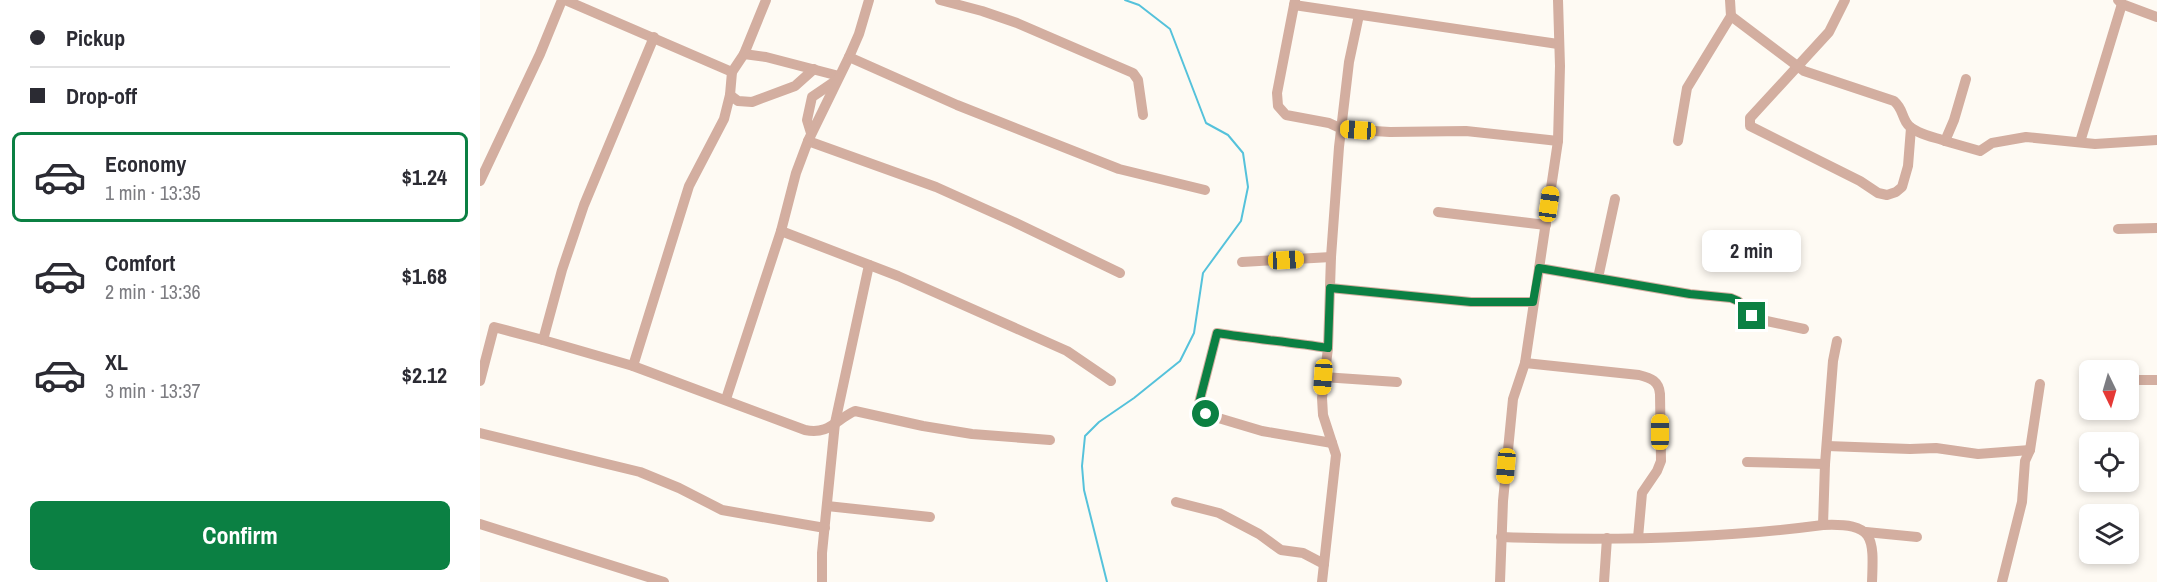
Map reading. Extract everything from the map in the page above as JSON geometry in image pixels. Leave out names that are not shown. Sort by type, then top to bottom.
[{"type":"street","points":[[480,181],[564,0],[732,72]]},
{"type":"street","points":[[633,366],[689,186],[724,119],[730,95],[732,72],[744,54],[766,0]]},
{"type":"street","points":[[726,399],[781,231],[796,173],[810,137],[859,34],[869,0]]},
{"type":"street","points":[[940,0],[1017,23],[1133,73],[1138,80],[1143,115]]},
{"type":"street","points":[[1500,582],[1503,501],[1513,399],[1526,363],[1558,141],[1560,66],[1558,0]]},
{"type":"street","points":[[1678,141],[1686,88],[1731,16],[1730,0]]},
{"type":"street","points":[[1831,0],[1843,3],[1829,32],[1750,118],[1750,126],[1860,181],[1878,193],[1887,195],[1902,187],[1908,166],[1911,128]]},
{"type":"street","points":[[2080,142],[2120,2],[2157,17]]},
{"type":"street","points":[[1558,44],[1359,15],[1295,3],[1277,93],[1278,106],[1286,115],[1329,123],[1342,129],[1390,132],[1466,131],[1558,141]]},
{"type":"street","points":[[1322,582],[1336,455],[1323,415],[1323,377],[1328,348],[1331,257],[1342,129],[1349,62],[1359,15]]},
{"type":"street","points":[[1731,16],[1804,71],[1894,101],[1900,106],[1905,121],[1911,128],[1945,141],[1980,151],[1992,143],[2026,137],[2095,144],[2157,140]]},
{"type":"street","points":[[543,340],[562,270],[584,205],[654,37]]},
{"type":"street","points":[[744,54],[814,69],[838,78]]},
{"type":"street","points":[[849,57],[957,105],[1119,169],[1205,190]]},
{"type":"street","points":[[730,95],[738,101],[752,102],[795,86],[814,69]]},
{"type":"street","points":[[810,137],[807,120],[812,97],[838,78]]},
{"type":"street","points":[[1945,141],[1966,79]]},
{"type":"street","points":[[810,137],[936,187],[1120,273]]},
{"type":"street","points":[[1598,278],[1615,200]]},
{"type":"street","points":[[1438,213],[1546,225]]},
{"type":"street","points":[[2118,229],[2157,228]]},
{"type":"street","points":[[781,231],[869,265],[1067,351],[1111,381]]},
{"type":"street","points":[[1242,262],[1331,257]]},
{"type":"street","points":[[822,582],[835,423],[869,265]]},
{"type":"street","points":[[1539,268],[1731,298],[1738,301],[1752,316],[1804,329]]},
{"type":"street","points":[[1330,288],[1471,302],[1533,302]]},
{"type":"street","points":[[480,381],[494,327],[633,366],[806,430],[816,432],[826,430],[855,411],[863,411],[875,416],[963,432],[1050,440]]},
{"type":"street","points":[[1328,348],[1289,342],[1261,341],[1217,333],[1199,403],[1200,409],[1206,414],[1285,436],[1332,443]]},
{"type":"street","points":[[1823,525],[1825,464],[1833,361],[1837,341]]},
{"type":"street","points":[[1526,363],[1639,375],[1657,384],[1660,394],[1661,461],[1658,471],[1642,493],[1638,538]]},
{"type":"street","points":[[1323,377],[1397,382]]},
{"type":"street","points":[[2139,380],[2157,380]]},
{"type":"street","points":[[2002,582],[2022,502],[2025,461],[2030,450],[2040,384]]},
{"type":"street","points":[[480,433],[640,472],[679,488],[722,510],[825,528]]},
{"type":"street","points":[[1827,446],[1936,448],[1978,454],[2030,450]]},
{"type":"street","points":[[1747,462],[1825,464]]},
{"type":"street","points":[[1176,502],[1219,513],[1259,534],[1281,550],[1303,553],[1324,564]]},
{"type":"street","points":[[827,506],[930,517]]},
{"type":"street","points":[[480,524],[664,582]]},
{"type":"street","points":[[1501,537],[1638,538],[1726,534],[1844,524],[1866,532],[1917,537]]},
{"type":"street","points":[[1866,532],[1872,540],[1872,582]]},
{"type":"street","points":[[1604,582],[1607,538]]},
{"type":"waterway","points":[[1107,582],[1084,490],[1082,466],[1085,436],[1099,422],[1134,398],[1180,361],[1194,333],[1203,273],[1241,221],[1248,187],[1243,153],[1228,135],[1206,123],[1170,29],[1139,5],[1125,0]]},
{"type":"route","points":[[1206,414],[1200,409],[1199,403],[1217,333],[1261,341],[1289,342],[1328,348],[1330,288],[1440,300],[1533,302],[1539,268],[1690,294],[1731,298],[1738,301],[1752,316]]}]
